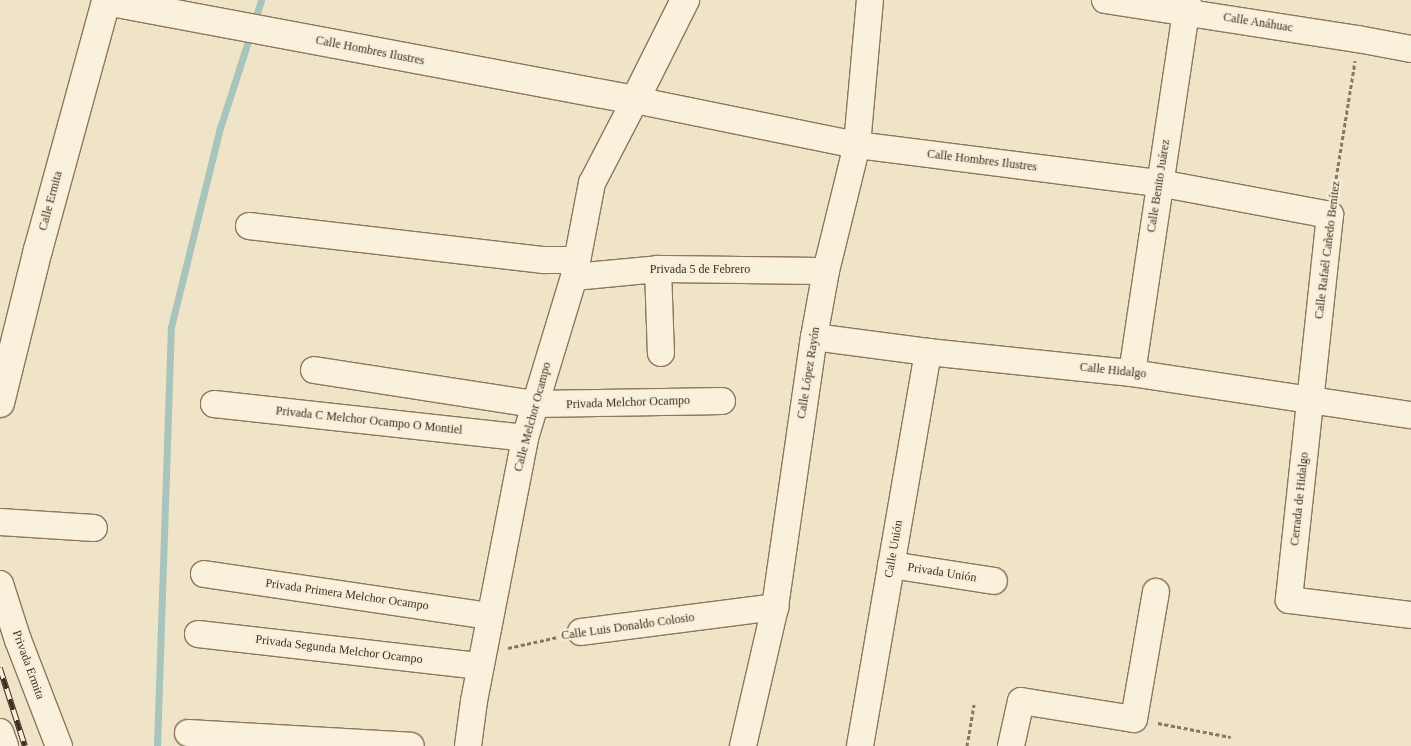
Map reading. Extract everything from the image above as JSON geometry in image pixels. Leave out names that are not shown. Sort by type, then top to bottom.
[{"type":"street","name":"Calle Hombres Ilustres","points":[[106,0],[635,100],[857,145],[1159,183],[1330,215]]},
{"type":"street","name":"Calle Ermita","points":[[0,403],[38,250],[106,0]]},
{"type":"street","points":[[635,100],[685,0]]},
{"type":"street","name":"Calle López Rayón","points":[[743,746],[775,607],[814,337],[826,271],[857,145],[870,0]]},
{"type":"street","name":"Calle Anáhuac","points":[[1105,0],[1187,6],[1411,49]]},
{"type":"street","name":"Calle Benito Juárez","points":[[1132,373],[1187,6]]},
{"type":"street","name":"Calle Melchor Ocampo","points":[[468,746],[490,616],[524,438],[575,268],[592,182],[635,100]]},
{"type":"street","name":"Calle Rafaél Cañedo Benítez","points":[[1312,398],[1330,215]]},
{"type":"street","name":"Privada 5 de Febrero","points":[[249,226],[544,260],[575,268],[826,271]]},
{"type":"street","points":[[658,269],[661,353]]},
{"type":"street","name":"Calle Hidalgo","points":[[814,337],[928,352],[1132,373],[1312,398],[1411,415]]},
{"type":"street","name":"Calle Unión","points":[[860,746],[928,352]]},
{"type":"street","points":[[314,370],[534,404]]},
{"type":"street","name":"Cerrada de Hidalgo","points":[[1312,398],[1289,600],[1411,615]]},
{"type":"street","name":"Privada Melchor Ocampo","points":[[534,404],[722,401]]},
{"type":"street","name":"Privada C Melchor Ocampo O Montiel","points":[[214,404],[524,438]]},
{"type":"street","points":[[0,522],[94,528]]},
{"type":"street","name":"Privada Unión","points":[[891,565],[994,581]]},
{"type":"street","name":"Privada Primera Melchor Ocampo","points":[[204,574],[490,616]]},
{"type":"street","name":"Privada Ermita","points":[[0,584],[58,746]]},
{"type":"street","points":[[1011,746],[1021,701],[1134,718],[1156,592]]},
{"type":"street","name":"Calle Luis Donaldo Colosio","points":[[581,632],[775,607]]},
{"type":"street","name":"Privada Segunda Melchor Ocampo","points":[[198,634],[482,660]]},
{"type":"street","points":[[0,732],[5,746]]},
{"type":"street","points":[[188,733],[411,746]]},
{"type":"path","name":"Calle Rafaél Cañedo Benítez","points":[[1330,215],[1358,39]]},
{"type":"path","name":"Calle Luis Donaldo Colosio","points":[[482,660],[581,632]]},
{"type":"path","points":[[967,746],[974,705]]},
{"type":"path","points":[[1134,718],[1231,736]]},
{"type":"waterway","points":[[254,22],[261,0]]},
{"type":"waterway","points":[[157,746],[171,327],[220,128],[251,32]]},
{"type":"railway","points":[[0,668],[25,746]]}]
